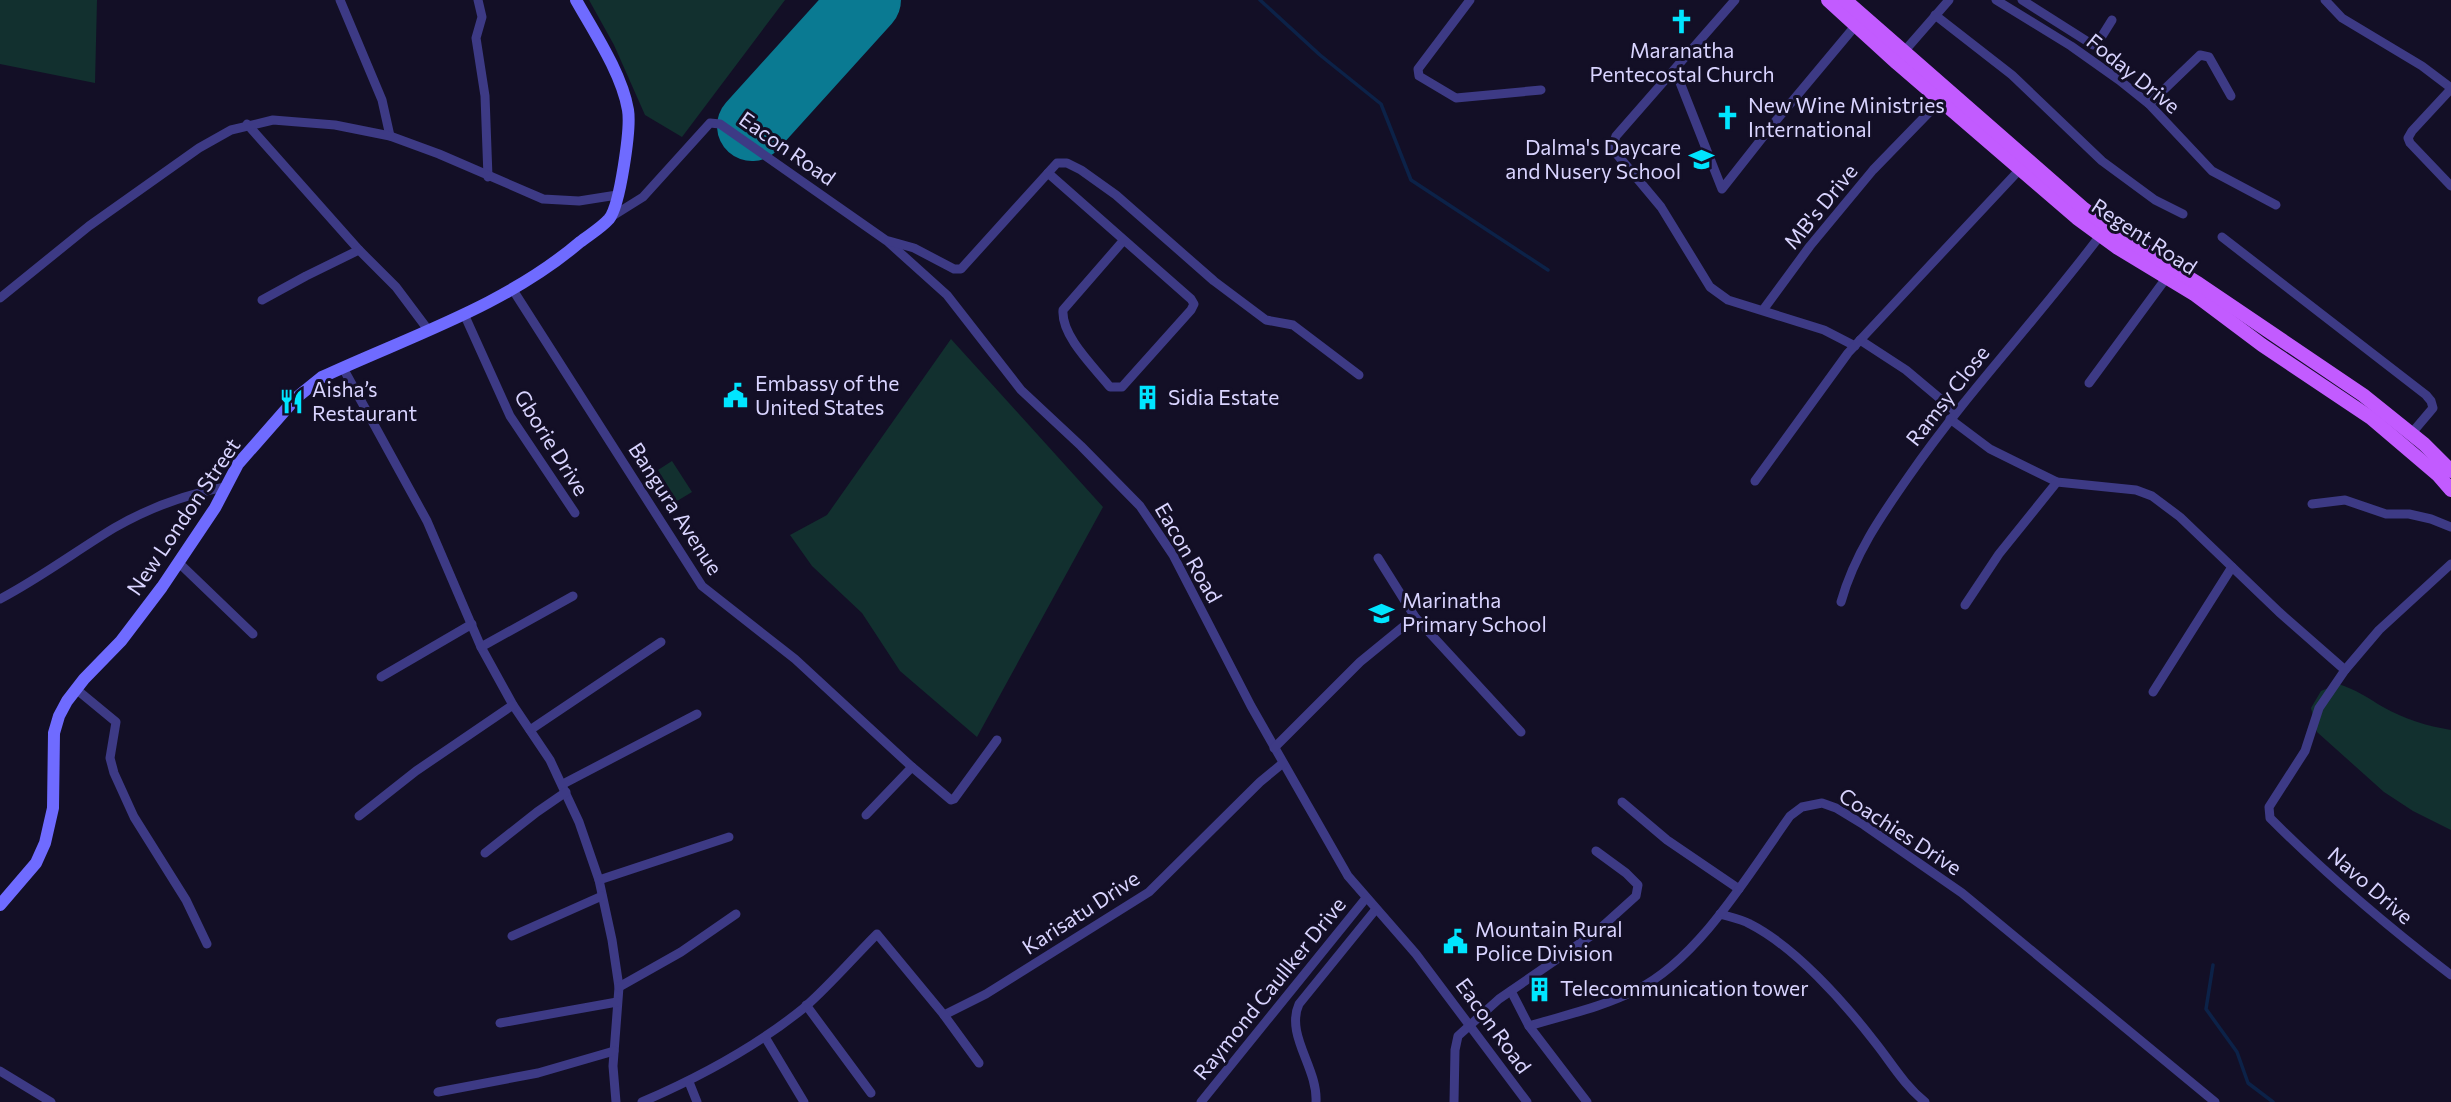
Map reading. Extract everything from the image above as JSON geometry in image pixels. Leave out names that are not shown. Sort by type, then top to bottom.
[{"type":"main road","name":"Regent Road","points":[[1828,0],[2104,231],[2168,277],[2239,318]]},
{"type":"main road","name":"Regent Road","points":[[1845,0],[1941,100],[2024,164]]},
{"type":"main road","name":"Regent Road","points":[[2104,231],[2239,318],[2371,418],[2428,466],[2451,490]]},
{"type":"main road","name":"Regent Road","points":[[2276,346],[2363,395],[2450,469]]},
{"type":"street","points":[[340,0],[382,100],[390,136]]},
{"type":"street","points":[[478,0],[482,18],[476,38],[485,96],[488,177]]},
{"type":"street","points":[[576,0],[610,63],[628,110],[628,138],[611,218]]},
{"type":"street","points":[[1470,0],[1419,69],[1419,76],[1456,97],[1541,90]]},
{"type":"street","points":[[1735,0],[1616,136],[1614,145],[1615,152],[1661,207],[1706,284],[1728,300],[1858,343],[1906,370],[1990,449],[2057,482],[2136,490],[2152,496],[2180,517],[2346,670],[2379,630],[2451,564]]},
{"type":"street","points":[[1899,57],[1949,0]]},
{"type":"street","name":"Foday Drive","points":[[1996,0],[2071,46],[2149,104],[2212,171],[2276,205]]},
{"type":"street","points":[[2022,0],[2093,45],[2097,44],[2112,20]]},
{"type":"street","points":[[2325,0],[2342,18],[2422,66],[2451,89],[2408,138],[2410,144],[2451,186]]},
{"type":"street","points":[[1935,15],[2012,75],[2102,161],[2155,200],[2183,214]]},
{"type":"street","points":[[1679,80],[1721,189],[1856,25]]},
{"type":"street","points":[[2149,104],[2204,54],[2209,57],[2231,96]]},
{"type":"street","name":"MB's Drive","points":[[1763,310],[1810,246],[1873,170],[1941,100]]},
{"type":"street","points":[[0,298],[89,226],[198,148],[247,124],[273,120],[302,121],[390,136],[543,199],[579,201],[617,195]]},
{"type":"street","name":"Eacon Road","points":[[611,218],[643,197],[689,152],[710,123],[720,124],[887,241],[947,295],[1021,390],[1140,506],[1173,555],[1274,748],[1349,876],[1416,954],[1527,1102]]},
{"type":"street","points":[[247,124],[359,250],[396,287],[429,331]]},
{"type":"street","points":[[887,241],[914,248],[954,269],[961,269],[1057,163],[1067,163],[1116,195],[1214,281],[1266,320],[1293,325],[1359,375]]},
{"type":"street","points":[[1755,481],[1858,343],[1925,274],[2024,164]]},
{"type":"street","points":[[1048,173],[1194,304],[1161,345],[1122,387],[1116,388],[1110,387],[1070,337],[1062,319],[1063,310],[1123,241]]},
{"type":"street","name":"New London Street","points":[[0,905],[36,863],[45,843],[53,808],[54,733],[59,716],[76,689],[121,641],[179,563],[215,508],[238,464],[296,398],[322,377],[429,331],[513,290],[552,265],[611,218]]},
{"type":"street","name":"Ramsy Close","points":[[1841,602],[1848,578],[1872,530],[1953,415],[2104,231]]},
{"type":"street","points":[[2221,237],[2426,395],[2433,408],[2411,434]]},
{"type":"street","points":[[262,300],[359,250]]},
{"type":"street","points":[[2089,383],[2168,277]]},
{"type":"street","name":"Bangura Avenue","points":[[513,290],[702,586],[796,659],[951,800],[996,740]]},
{"type":"street","name":"Gborie Drive","points":[[464,314],[510,416],[575,513]]},
{"type":"street","points":[[343,368],[427,521],[481,647],[513,705],[551,760],[579,822],[599,880],[612,940],[618,987],[613,1077],[616,1102]]},
{"type":"street","points":[[1965,605],[1999,554],[2057,482]]},
{"type":"street","points":[[0,599],[43,575],[116,527],[183,498],[225,487]]},
{"type":"street","points":[[2312,504],[2345,500],[2386,514],[2409,514],[2451,527]]},
{"type":"street","points":[[1378,558],[1415,617],[1521,732]]},
{"type":"street","points":[[179,563],[253,634]]},
{"type":"street","points":[[2153,692],[2232,567]]},
{"type":"street","points":[[481,647],[573,596]]},
{"type":"street","points":[[1274,748],[1360,662],[1415,617]]},
{"type":"street","points":[[381,677],[472,624]]},
{"type":"street","points":[[530,730],[661,642]]},
{"type":"street","name":"Navo Drive","points":[[2346,670],[2319,708],[2305,751],[2269,807],[2270,818],[2362,904],[2451,975]]},
{"type":"street","points":[[76,689],[117,722],[110,758],[114,773],[134,817],[186,900],[207,944]]},
{"type":"street","points":[[359,816],[426,764],[513,705]]},
{"type":"street","points":[[485,853],[564,788],[697,714]]},
{"type":"street","name":"Karisatu Drive","points":[[944,1015],[986,994],[1149,892],[1260,782],[1283,763]]},
{"type":"street","points":[[866,814],[912,767]]},
{"type":"street","points":[[1622,802],[1667,840],[1739,889]]},
{"type":"street","name":"Coachies Drive","points":[[1529,1026],[1637,990],[1674,964],[1720,914],[1790,816],[1802,807],[1822,803],[1864,825],[1962,894],[2215,1102]]},
{"type":"street","points":[[599,880],[729,837]]},
{"type":"street","points":[[1454,1102],[1455,1042],[1458,1036],[1511,991],[1595,933],[1636,896],[1638,885],[1596,851]]},
{"type":"street","points":[[512,936],[602,896]]},
{"type":"street","name":"Raymond Caullker Drive","points":[[1202,1102],[1366,898]]},
{"type":"street","points":[[1316,1102],[1312,1071],[1297,1031],[1295,1012],[1298,1004],[1376,909]]},
{"type":"street","points":[[618,987],[681,952],[736,914]]},
{"type":"street","points":[[1720,914],[1753,925],[1782,944],[1827,986],[1874,1041],[1899,1077],[1925,1102]]},
{"type":"street","points":[[642,1102],[689,1082],[765,1037],[806,1005],[877,934],[944,1015],[979,1063]]},
{"type":"street","points":[[1511,991],[1529,1026],[1587,1102]]},
{"type":"street","points":[[500,1023],[617,1002]]},
{"type":"street","points":[[806,1005],[871,1093]]},
{"type":"street","points":[[765,1037],[804,1102]]},
{"type":"street","points":[[438,1092],[538,1073],[614,1051]]},
{"type":"street","points":[[0,1071],[51,1102]]},
{"type":"street","points":[[689,1082],[697,1102]]},
{"type":"green space","points":[[0,0],[97,0],[95,83],[0,64]]},
{"type":"green space","points":[[589,0],[785,0],[682,137],[645,115],[614,45]]},
{"type":"green space","points":[[951,339],[1103,507],[977,737],[900,671],[862,613],[812,566],[790,535],[827,515]]},
{"type":"green space","points":[[672,461],[692,492],[677,501],[658,470]]},
{"type":"green space","points":[[2338,684],[2407,718],[2451,730],[2451,830],[2413,811],[2384,792],[2317,732],[2311,708],[2321,691]]},
{"type":"waterway","points":[[1260,0],[1320,55],[1381,104],[1411,180],[1548,270]]},
{"type":"waterway","points":[[2213,965],[2206,1009],[2237,1052],[2248,1083],[2273,1102]]},
{"type":"runway","points":[[752,126],[866,0]]},
{"type":"place","name":"Maranatha Pentecostal Church","points":[[1682,22]]},
{"type":"place","name":"New Wine Ministries International","points":[[1728,118]]},
{"type":"place","name":"Dalma's Daycare and Nusery School","points":[[1701,160]]},
{"type":"place","name":"Embassy of the United States","points":[[735,396]]},
{"type":"place","name":"Sidia Estate","points":[[1148,398]]},
{"type":"place","name":"Aisha’s Restaurant","points":[[292,402]]},
{"type":"place","name":"Marinatha Primary School","points":[[1382,613]]},
{"type":"place","name":"Mountain Rural Police Division","points":[[1455,942]]},
{"type":"place","name":"Telecommunication tower","points":[[1540,989]]}]
